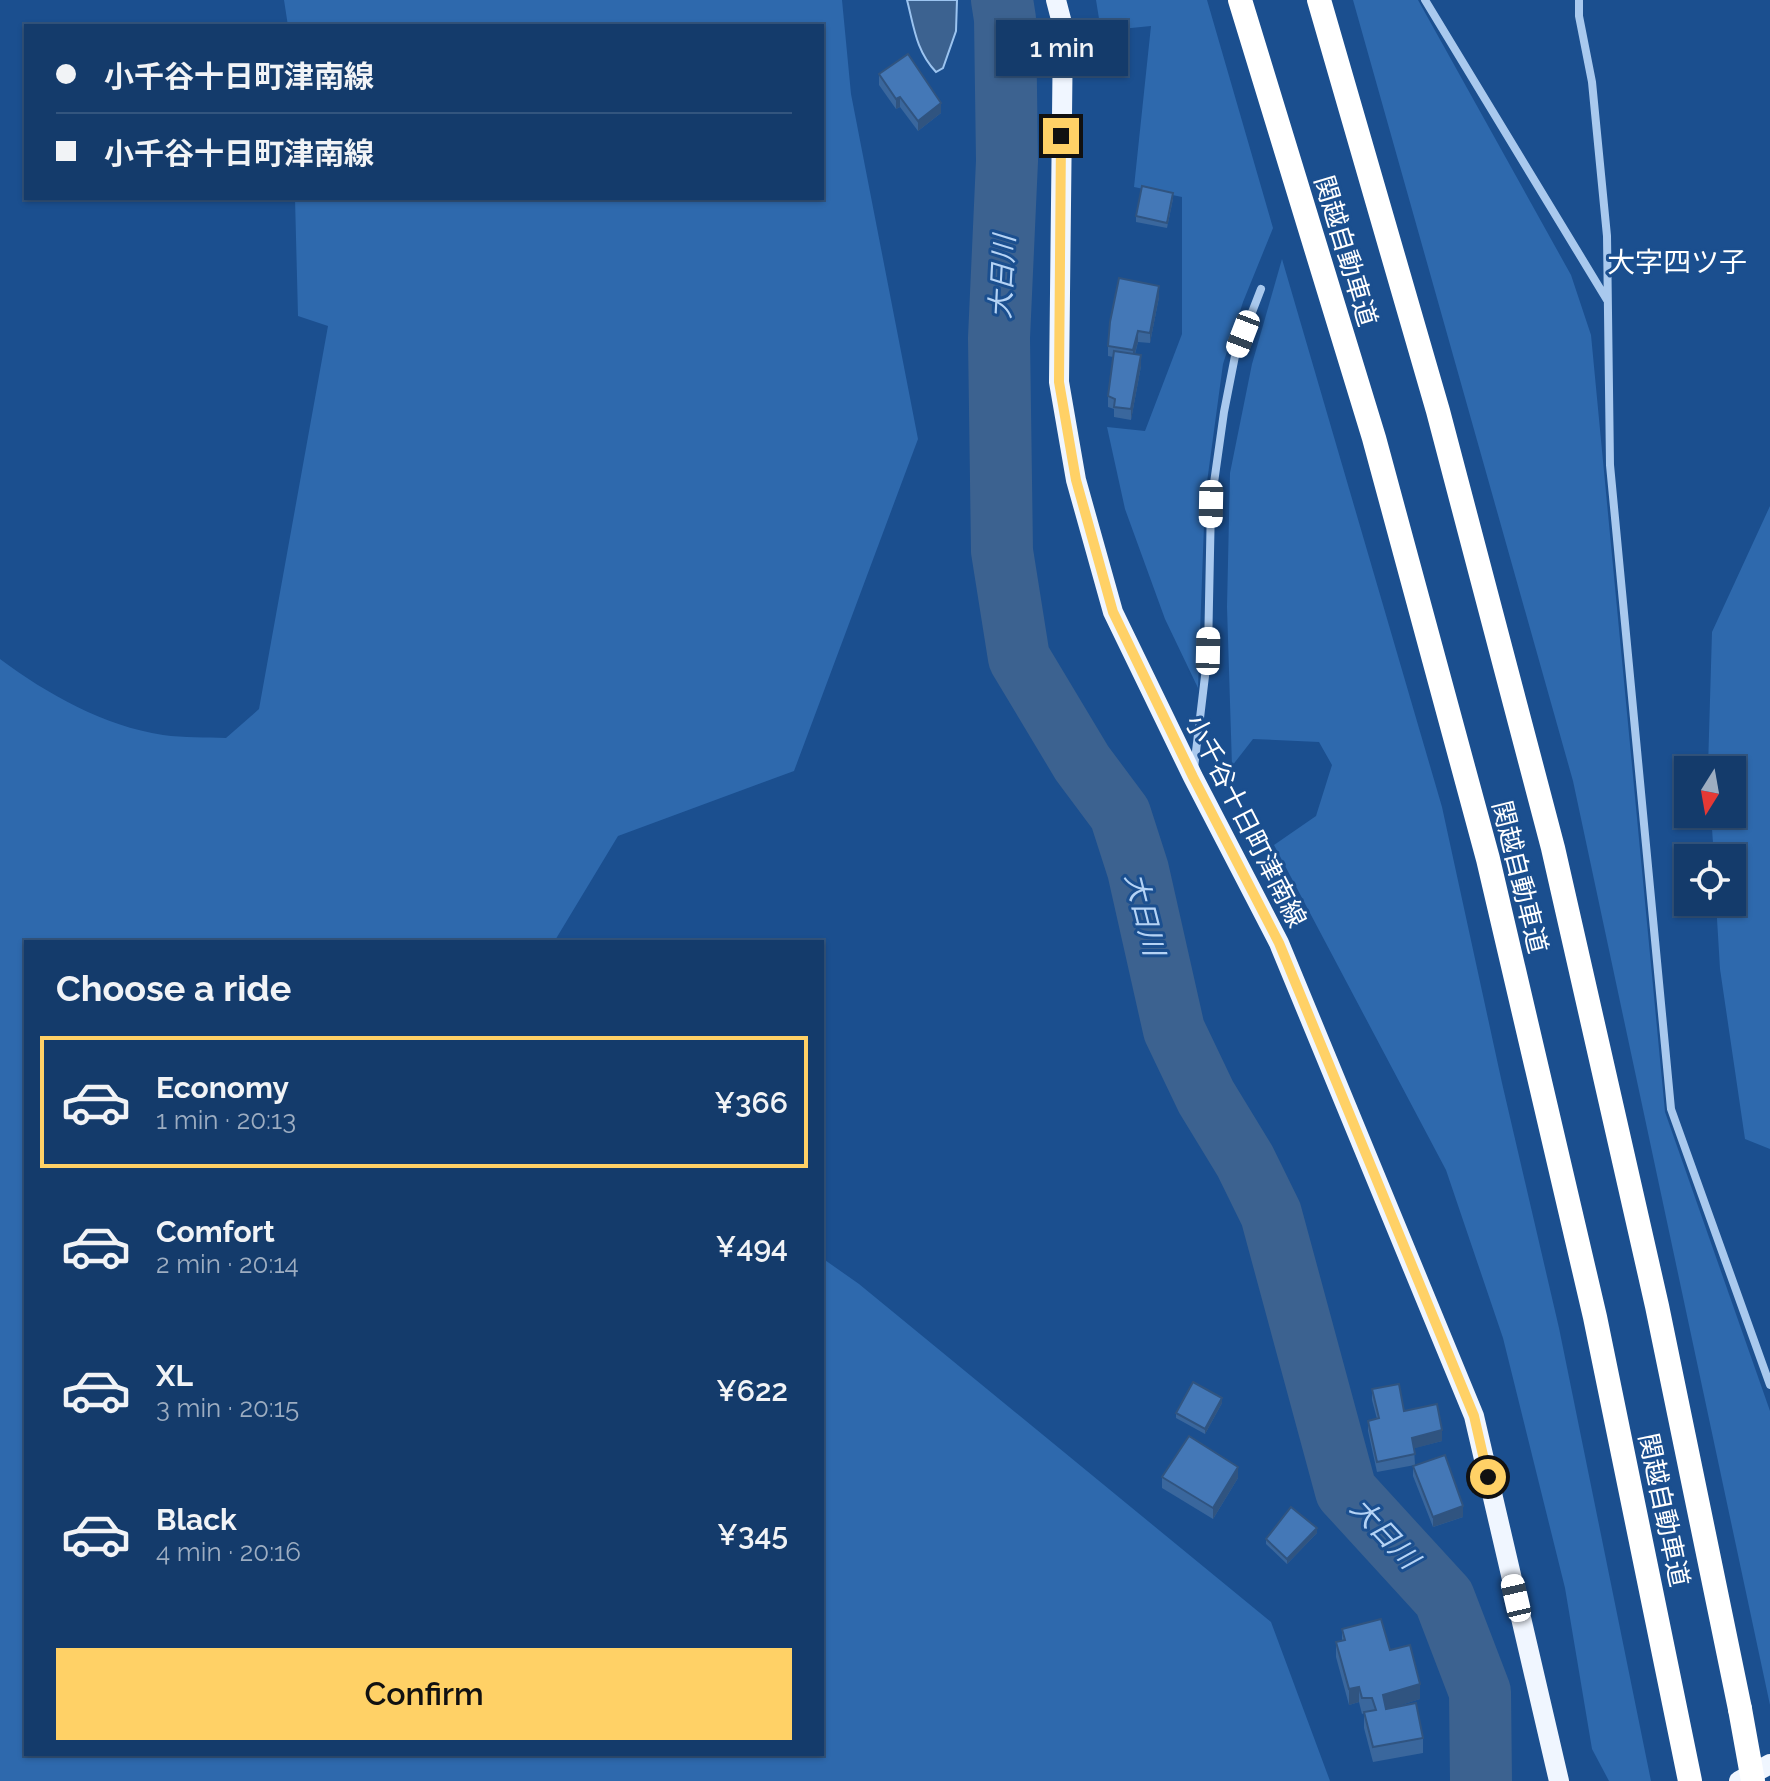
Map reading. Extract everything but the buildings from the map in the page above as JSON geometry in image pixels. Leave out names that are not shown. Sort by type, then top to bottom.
[{"type":"highway","name":"関越自動車道","points":[[1240,0],[1374,438],[1488,859],[1595,1317],[1690,1781]]},
{"type":"highway","name":"関越自動車道","points":[[1319,0],[1438,411],[1553,848],[1657,1306],[1753,1781]]},
{"type":"main road","name":"小千谷十日町津南線","points":[[1056,0],[1063,27],[1059,382],[1076,480],[1113,612],[1193,777],[1279,943],[1474,1416],[1559,1781]]},
{"type":"main road","points":[[1739,1781],[1770,1764]]},
{"type":"street","points":[[1425,0],[1608,300]]},
{"type":"street","points":[[1579,0],[1579,16],[1592,82],[1605,220],[1610,465],[1671,1109],[1770,1385]]},
{"type":"street","points":[[1193,777],[1208,651],[1211,504],[1235,356],[1261,289]]},
{"type":"shaded area","points":[[284,0],[842,0],[851,94],[918,439],[794,771],[618,836],[555,940],[24,940],[24,1756],[824,1756],[824,1259],[859,1284],[1271,1622],[1330,1781],[0,1781],[0,659],[77,707],[141,731],[226,738],[259,709],[328,326],[298,316],[295,200],[824,200],[824,24],[288,24]]},
{"type":"shaded area","points":[[907,0],[957,0],[956,31],[943,68],[936,72],[920,47]]},
{"type":"shaded area","points":[[1096,0],[1207,0],[1273,228],[1243,302],[1223,364],[1205,497],[1198,688],[1165,619],[1125,509],[1107,427],[1145,431],[1182,334],[1182,197],[1134,187],[1151,26],[1101,31]]},
{"type":"shaded area","points":[[1353,0],[1418,0],[1571,275],[1591,335],[1665,1112],[1770,1411],[1770,1705],[1573,781]]},
{"type":"shaded area","points":[[1282,259],[1442,807],[1559,1328],[1651,1781],[1609,1781],[1592,1749],[1565,1588],[1503,1338],[1446,1170],[1274,845],[1316,816],[1332,765],[1319,742],[1253,739],[1232,766],[1227,607],[1230,473],[1252,364]]},
{"type":"shaded area","points":[[1770,506],[1770,1149],[1745,1139],[1720,969],[1717,916],[1746,916],[1746,844],[1713,844],[1712,828],[1746,828],[1746,756],[1708,756],[1712,632]]},
{"type":"waterway","name":"大日川","points":[[1002,0],[1005,19],[1007,161],[999,338],[1002,551],[1019,658],[1082,763],[1120,814],[1138,870],[1174,1030],[1206,1097],[1245,1161],[1271,1214],[1346,1491],[1444,1598],[1480,1692],[1481,1781]]},
{"type":"district","name":"大字四ツ子","points":[[1677,262]]},
{"type":"route","points":[[1061,136],[1059,382],[1076,480],[1113,612],[1193,777],[1279,943],[1474,1416],[1488,1477]]}]
